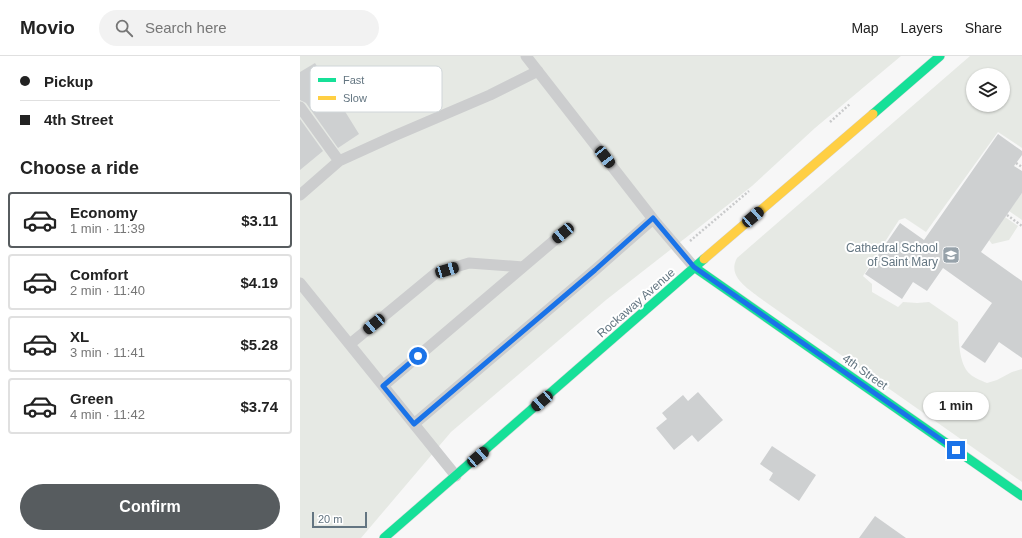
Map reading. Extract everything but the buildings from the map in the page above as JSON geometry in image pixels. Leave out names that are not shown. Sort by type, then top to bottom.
[{"type":"main road","name":"Rockaway Avenue","points":[[384,538],[694,267],[940,56]]},
{"type":"main road","name":"4th Street","points":[[694,267],[1022,496]]},
{"type":"lane","points":[[526,56],[653,218],[694,267]]},
{"type":"lane","points":[[300,195],[339,161],[490,95],[538,71]]},
{"type":"lane","points":[[300,108],[339,161]]},
{"type":"lane","points":[[414,424],[595,270],[653,218]]},
{"type":"lane","points":[[383,386],[563,233]]},
{"type":"lane","points":[[350,344],[436,273],[470,263],[523,267]]},
{"type":"lane","points":[[300,283],[456,476]]},
{"type":"path","points":[[1016,163],[1022,167]]},
{"type":"path","points":[[1006,215],[1022,226]]},
{"type":"shaded area","points":[[300,56],[901,56],[815,128],[752,186],[606,300],[451,432],[361,538],[300,538]]},
{"type":"shaded area","points":[[970,56],[1022,56],[1022,148],[998,132],[926,232],[905,218],[899,220],[863,276],[872,284],[872,292],[898,307],[903,302],[929,302],[958,322],[959,342],[963,364],[966,370],[974,377],[987,383],[1022,369],[1022,482],[744,286],[736,276],[735,264],[737,258]]},
{"type":"shaded area","points":[[1022,193],[1022,220],[1009,211]]},
{"type":"shaded area","points":[[1005,217],[1018,226],[1009,240],[992,244],[989,240]]},
{"type":"traffic: fast","points":[[873,114],[940,56]]},
{"type":"traffic: fast","points":[[384,538],[704,259]]},
{"type":"traffic: fast","points":[[694,267],[1022,496]]},
{"type":"traffic: slow","points":[[704,259],[873,114]]},
{"type":"place","name":"Cathedral School of Saint Mary","points":[[951,255]]},
{"type":"route","points":[[418,356],[383,386],[414,424],[595,270],[653,218],[694,267],[956,450]]}]
